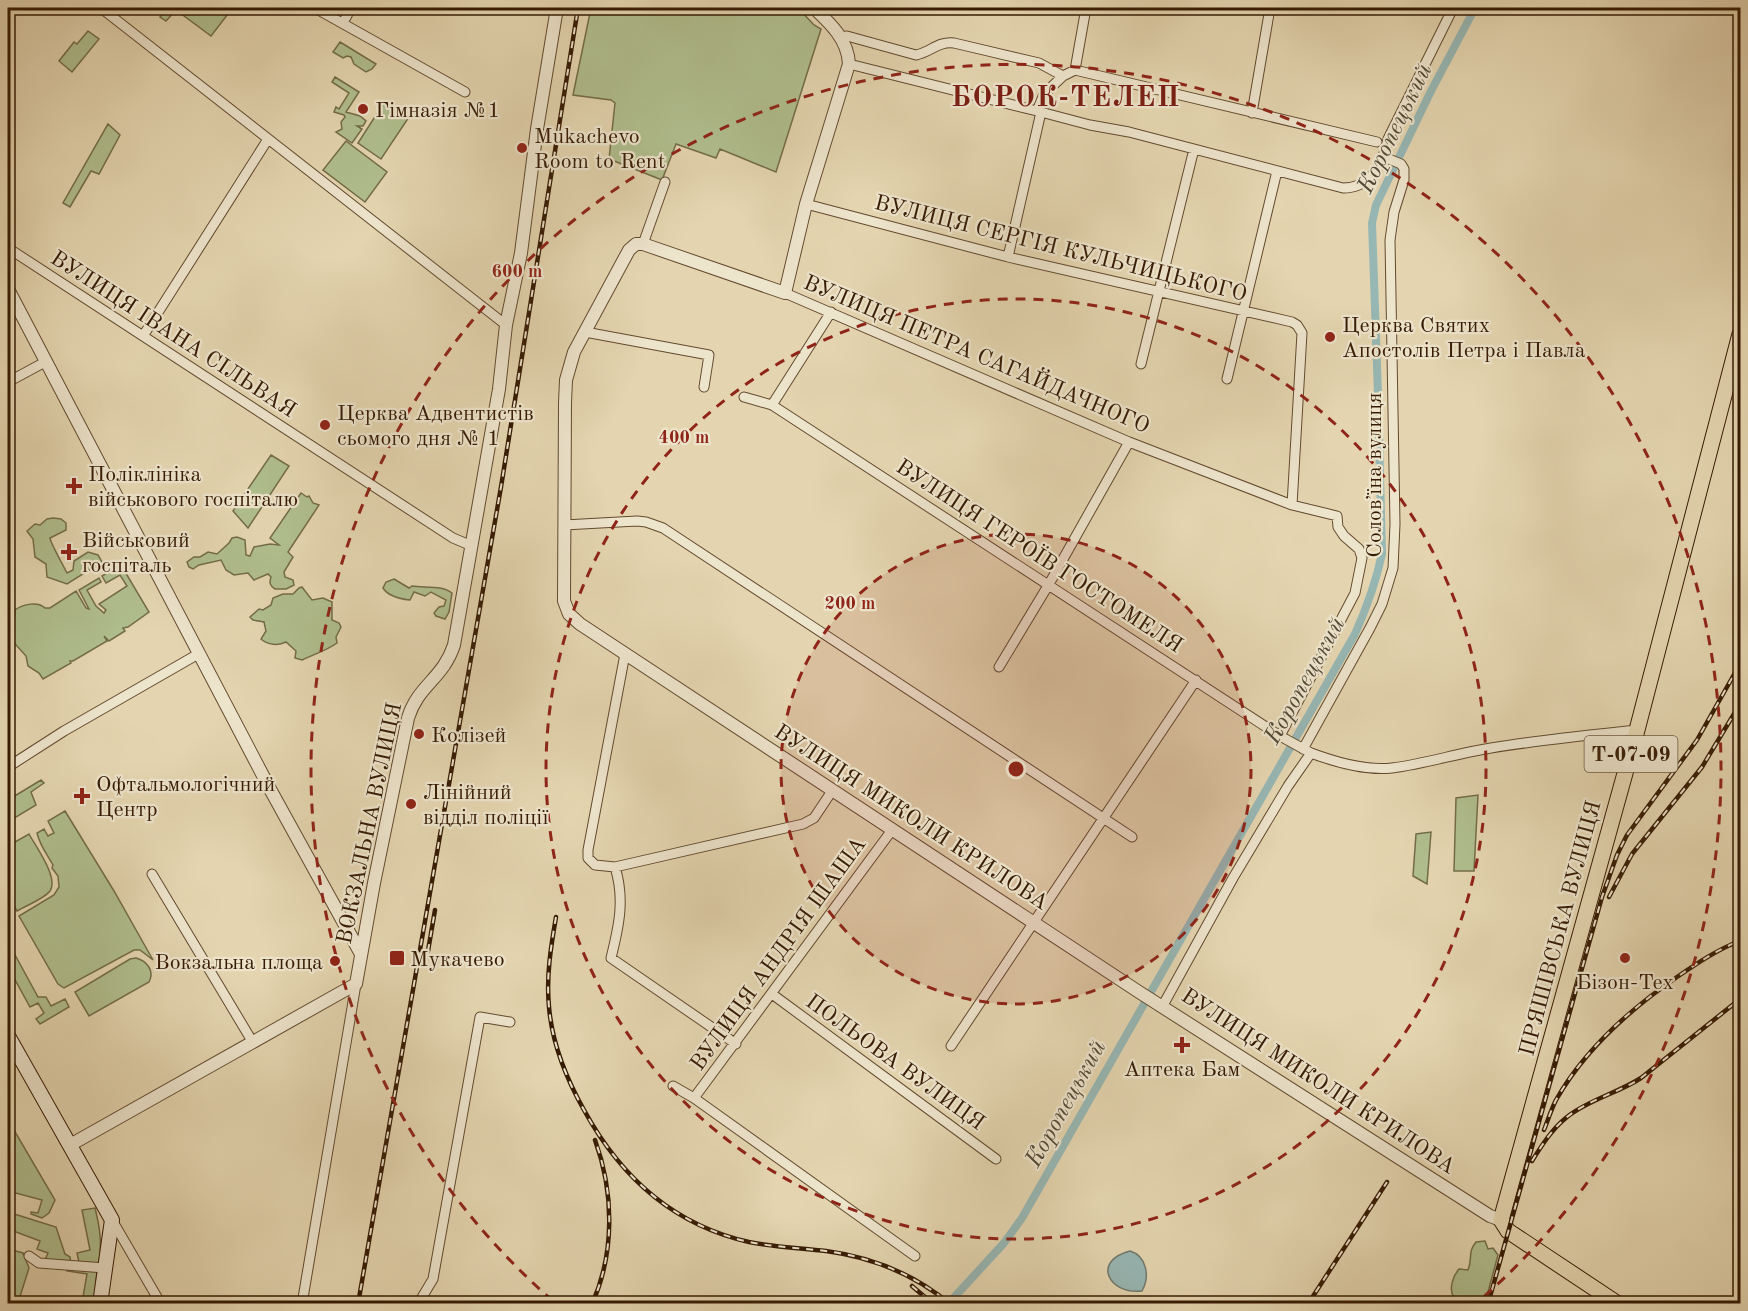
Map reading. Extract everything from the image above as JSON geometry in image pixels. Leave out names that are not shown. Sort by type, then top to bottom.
[{"type":"main road","name":"ПРЯШІВСЬКА ВУЛИЦЯ","points":[[1501,1220],[1637,730],[1740,334]]},
{"type":"main road","points":[[8,1036],[112,1220],[100,1304]]},
{"type":"main road","name":"ВУЛИЦЯ МИКОЛИ КРИЛОВА","points":[[1501,1220],[1508,1231],[1618,1304]]},
{"type":"street","points":[[101,8],[506,325]]},
{"type":"street","points":[[315,8],[465,92]]},
{"type":"street","points":[[343,23],[351,8]]},
{"type":"street","name":"ВОКЗАЛЬНА ВУЛИЦЯ","points":[[302,1304],[361,954],[408,718],[416,698],[443,670],[451,654],[499,389],[506,325],[521,253],[537,129],[557,8]]},
{"type":"street","points":[[785,293],[806,204],[849,64],[849,54],[841,37],[814,8]]},
{"type":"street","points":[[1076,70],[1086,8]]},
{"type":"street","points":[[1252,112],[1270,8]]},
{"type":"street","points":[[849,64],[1039,111],[1054,117],[1129,132],[1343,188],[1353,188],[1363,185],[1376,170],[1392,160],[1388,139],[1453,8]]},
{"type":"street","points":[[841,37],[846,36],[916,55],[940,43],[954,43],[1039,63],[1063,76]]},
{"type":"street","points":[[1008,257],[1044,94],[1063,76],[1076,70],[1377,142]]},
{"type":"street","points":[[143,336],[268,139]]},
{"type":"street","points":[[1141,364],[1194,149]]},
{"type":"street","name":"Соловʼїна вулиця","points":[[1158,1004],[1297,771],[1304,749],[1382,604],[1393,568],[1395,524],[1390,240],[1394,212],[1404,180],[1404,169],[1392,160]]},
{"type":"street","points":[[1227,379],[1276,171]]},
{"type":"street","name":"ВУЛИЦЯ МИКОЛИ КРИЛОВА","points":[[665,182],[643,244],[636,244],[629,250],[574,352],[566,380],[564,601],[573,619],[1139,992],[1490,1216],[1501,1220]]},
{"type":"street","name":"ВУЛИЦЯ СЕРГІЯ КУЛЬЧИЦЬКОГО","points":[[806,204],[1008,257],[1297,325],[1302,333],[1292,506]]},
{"type":"street","name":"ВУЛИЦЯ ПЕТРА САГАЙДАЧНОГО","points":[[643,244],[785,293],[1129,442],[1292,506],[1337,516],[1338,527],[1344,536],[1359,549],[1362,558],[1355,593],[1284,738]]},
{"type":"street","name":"ВУЛИЦЯ ІВАНА СІЛЬВАЯ","points":[[8,248],[453,538],[472,546]]},
{"type":"street","points":[[8,289],[311,866],[361,954]]},
{"type":"street","points":[[772,405],[831,312]]},
{"type":"street","points":[[585,332],[709,355],[704,387]]},
{"type":"street","points":[[8,382],[45,362]]},
{"type":"street","name":"ВУЛИЦЯ ГЕРОЇВ ГОСТОМЕЛЯ","points":[[744,397],[772,405],[1284,738],[1304,749],[1336,761],[1369,767],[1393,768],[1462,752],[1637,730]]},
{"type":"street","points":[[999,667],[1129,442]]},
{"type":"street","points":[[564,525],[637,521],[663,528],[1132,837]]},
{"type":"street","points":[[8,766],[200,653]]},
{"type":"street","points":[[625,654],[588,850],[588,858],[595,865],[615,867],[803,824],[814,818],[832,790]]},
{"type":"street","points":[[951,1046],[1196,680]]},
{"type":"street","name":"ВУЛИЦЯ АНДРІЯ ШАША","points":[[694,1098],[892,830]]},
{"type":"street","points":[[615,867],[621,890],[621,911],[611,958],[736,1044]]},
{"type":"street","points":[[152,874],[252,1041]]},
{"type":"street","points":[[70,1145],[356,984]]},
{"type":"street","name":"ПОЛЬОВА ВУЛИЦЯ","points":[[772,993],[996,1159]]},
{"type":"street","points":[[418,1304],[433,1279],[480,1017],[510,1022]]},
{"type":"street","points":[[673,1086],[694,1098],[915,1256]]},
{"type":"street","points":[[112,1220],[161,1304]]},
{"type":"street","points":[[29,1256],[39,1263],[105,1268]]},
{"type":"green space","points":[[168,8],[218,8],[228,14],[211,36],[176,10],[166,21],[160,17]]},
{"type":"green space","points":[[591,8],[798,8],[821,29],[776,172],[720,149],[716,158],[676,144],[662,180],[609,159],[615,103],[611,100],[573,95]]},
{"type":"green space","points":[[88,31],[99,39],[72,72],[59,61],[74,42],[77,44]]},
{"type":"green space","points":[[340,42],[376,64],[366,72],[354,64],[351,57],[343,58],[333,52]]},
{"type":"green space","points":[[335,77],[359,92],[346,112],[360,116],[366,121],[363,126],[357,126],[362,129],[352,143],[336,132],[342,129],[341,122],[345,117],[334,112],[336,107],[339,109],[349,93],[332,82]]},
{"type":"green space","points":[[385,101],[409,117],[381,159],[358,143]]},
{"type":"green space","points":[[108,124],[120,135],[99,174],[91,171],[70,207],[63,203]]},
{"type":"green space","points":[[346,141],[387,172],[365,202],[323,170]]},
{"type":"green space","points":[[271,455],[289,466],[248,528],[233,511]]},
{"type":"green space","points":[[301,493],[309,496],[313,503],[319,505],[288,552],[293,557],[284,572],[285,577],[293,580],[294,585],[286,589],[275,589],[270,584],[271,577],[268,574],[254,580],[248,573],[234,575],[226,570],[221,560],[199,565],[193,569],[189,567],[187,562],[194,557],[200,557],[208,552],[217,554],[232,538],[245,540],[246,555],[250,556],[254,547],[279,545],[270,538]]},
{"type":"green space","points":[[47,519],[61,519],[66,523],[66,530],[50,538],[67,573],[73,570],[74,561],[88,552],[98,555],[102,562],[67,584],[47,577],[46,564],[35,557],[33,539],[27,531],[35,524],[40,525]]},
{"type":"green space","points":[[121,565],[149,612],[123,628],[125,631],[109,641],[104,636],[107,641],[43,679],[39,673],[28,666],[26,656],[8,636],[8,620],[15,616],[15,610],[22,606],[35,604],[50,608],[76,591],[86,608],[89,609],[79,590],[99,578],[101,582],[87,590],[96,606],[104,613],[106,610],[99,604],[127,586],[120,575],[106,583],[102,576]]},
{"type":"green space","points":[[394,579],[409,588],[412,586],[438,588],[452,593],[449,612],[445,619],[434,613],[439,607],[444,606],[446,600],[431,592],[425,596],[414,592],[410,600],[395,597],[383,588],[386,582]]},
{"type":"green space","points":[[302,587],[312,600],[323,598],[332,602],[332,620],[339,623],[341,627],[336,637],[337,643],[302,660],[295,658],[296,651],[286,642],[273,644],[261,639],[266,631],[264,622],[253,620],[250,617],[259,609],[263,610],[271,605],[273,598],[283,594],[293,594]]},
{"type":"green space","points":[[41,780],[44,783],[31,792],[36,805],[8,822],[8,800]]},
{"type":"green space","points":[[1478,795],[1474,871],[1454,871],[1456,798]]},
{"type":"green space","points":[[65,811],[153,960],[140,950],[134,950],[64,988],[58,984],[19,916],[54,895],[59,887],[58,876],[52,868],[53,865],[37,833],[44,829],[48,836],[54,833],[48,821]]},
{"type":"green space","points":[[1431,832],[1427,884],[1413,876],[1416,834]]},
{"type":"green space","points":[[29,834],[46,862],[52,885],[44,897],[17,911],[8,894],[8,846]]},
{"type":"green space","points":[[8,942],[38,997],[46,997],[51,1006],[65,999],[69,1007],[40,1024],[36,1019],[44,1013],[38,1003],[30,1007],[8,967]]},
{"type":"green space","points":[[136,958],[144,961],[149,967],[151,978],[149,982],[89,1016],[75,992],[130,959]]},
{"type":"green space","points":[[9,1127],[14,1130],[55,1200],[49,1213],[42,1218],[31,1212],[38,1213],[42,1200],[8,1191]]},
{"type":"green space","points":[[95,1208],[100,1236],[99,1263],[79,1262],[77,1253],[90,1250],[82,1210]]},
{"type":"green space","points":[[8,1212],[56,1227],[65,1254],[70,1257],[71,1264],[44,1262],[48,1253],[37,1249],[40,1241],[8,1229]]},
{"type":"green space","points":[[1485,1241],[1488,1249],[1493,1248],[1498,1255],[1485,1303],[1451,1303],[1455,1275],[1459,1269],[1468,1270],[1473,1246],[1476,1242]]},
{"type":"green space","points":[[8,1249],[23,1253],[29,1268],[18,1303],[8,1301]]},
{"type":"green space","points":[[68,1267],[97,1271],[94,1303],[82,1303],[87,1274],[67,1271]]},
{"type":"water","points":[[1130,1251],[1140,1257],[1145,1268],[1146,1280],[1142,1291],[1121,1288],[1113,1283],[1109,1276],[1108,1269],[1111,1262]]},
{"type":"waterway","name":"Коропецький","points":[[948,1304],[1004,1243],[1022,1218],[1355,634],[1374,584],[1382,554],[1372,223],[1376,205],[1431,91],[1475,8]]},
{"type":"railway","points":[[358,1304],[501,487],[578,8]]},
{"type":"railway","points":[[1488,1304],[1602,897],[1617,855],[1627,835],[1697,740],[1740,664]]},
{"type":"railway","points":[[1609,897],[1632,854],[1702,767],[1740,704]]},
{"type":"railway","points":[[428,951],[435,910]]},
{"type":"railway","points":[[556,917],[548,984],[549,1007],[557,1047],[571,1085],[584,1110],[598,1134],[632,1176],[673,1210],[722,1234],[749,1242],[826,1251],[876,1262],[922,1284],[950,1304]]},
{"type":"railway","points":[[1544,1130],[1556,1100],[1568,1081],[1594,1047],[1609,1032],[1677,977],[1715,952],[1740,941]]},
{"type":"railway","points":[[1532,1161],[1552,1132],[1567,1117],[1584,1106],[1641,1078],[1740,999]]},
{"type":"railway","points":[[592,1304],[605,1264],[609,1222],[606,1180],[595,1140]]},
{"type":"railway","points":[[1308,1304],[1387,1182]]},
{"type":"railway","points":[[912,1286],[933,1304]]},
{"type":"place","name":"Гімназія №1","points":[[363,109]]},
{"type":"place","name":"Mukachevo Room to Rent","points":[[522,148]]},
{"type":"place","name":"Церква Святих Апостолів Петра і Павла","points":[[1330,337]]},
{"type":"place","name":"Церква Адвентистів сьомого дня № 1","points":[[325,425]]},
{"type":"place","name":"Поліклініка військового госпіталю","points":[[74,486]]},
{"type":"place","name":"Військовий госпіталь","points":[[69,552]]},
{"type":"place","name":"Колізей","points":[[419,734]]},
{"type":"place","name":"Офтальмологічний Центр","points":[[82,796]]},
{"type":"place","name":"Лінійний відділ поліції","points":[[411,804]]},
{"type":"place","name":"Мукачево","points":[[397,958]]},
{"type":"place","name":"Бізон-Тех","points":[[1625,958]]},
{"type":"place","name":"Вокзальна площа","points":[[335,961]]},
{"type":"place","name":"Аптека Бам","points":[[1182,1045]]},
{"type":"district","name":"БОРОК-ТЕЛЕП","points":[[1066,96]]}]
